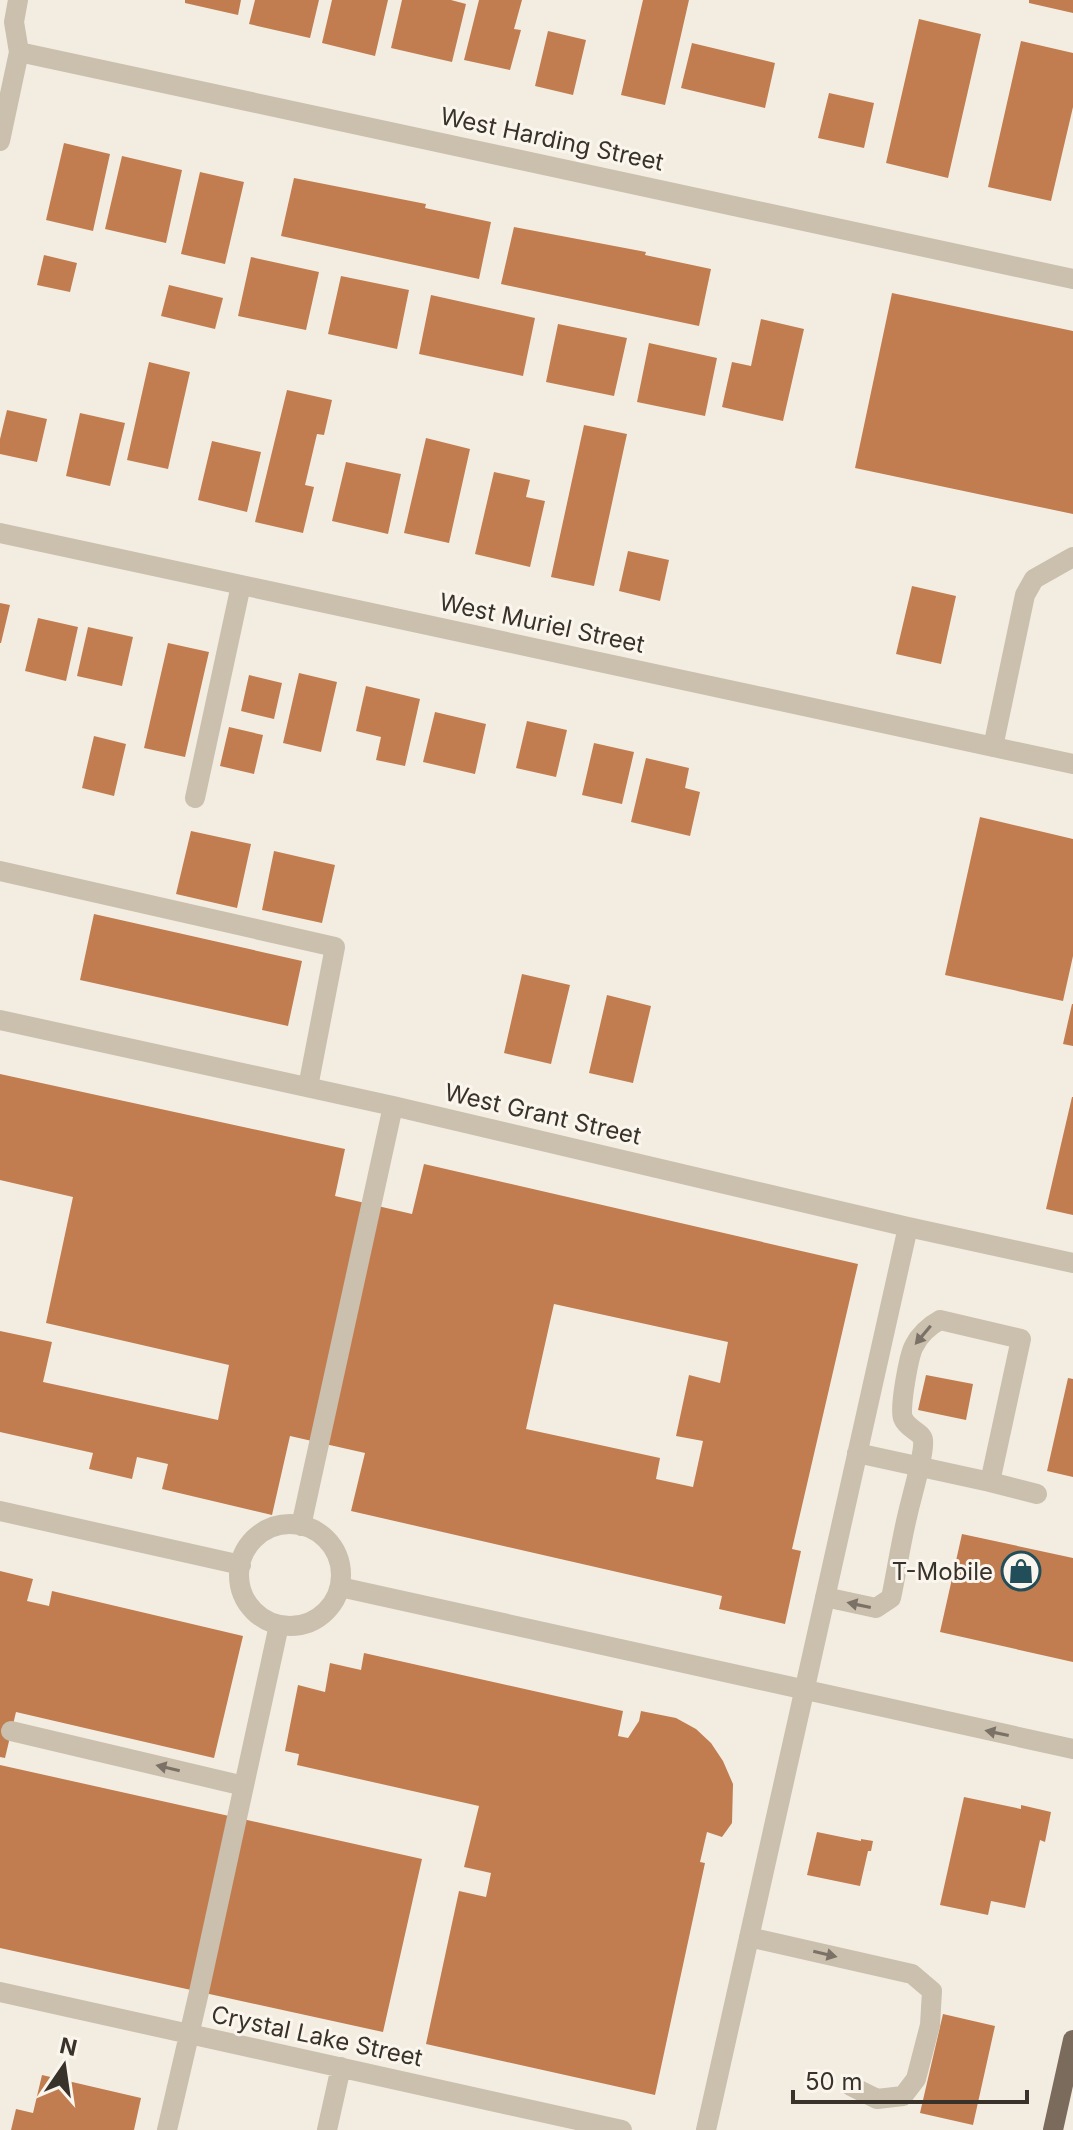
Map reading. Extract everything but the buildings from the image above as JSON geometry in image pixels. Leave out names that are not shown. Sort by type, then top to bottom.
[{"type":"main road","points":[[1053,2130],[1068,2086],[1073,2040]]},
{"type":"street","points":[[0,141],[19,52],[7,21],[18,0]]},
{"type":"street","name":"West Harding Street","points":[[19,52],[1073,279]]},
{"type":"street","name":"West Muriel Street","points":[[0,533],[1073,764]]},
{"type":"street","points":[[993,747],[1025,595],[1034,579],[1073,557]]},
{"type":"street","points":[[195,798],[241,585]]},
{"type":"street","points":[[0,871],[335,947],[308,1087]]},
{"type":"street","name":"West Grant Street","points":[[0,1020],[393,1106],[1073,1263]]},
{"type":"street","points":[[301,1526],[393,1106]]},
{"type":"street","points":[[706,2130],[908,1227]]},
{"type":"street","points":[[825,1597],[876,1608],[891,1598],[923,1440],[902,1417],[901,1403],[913,1348],[928,1326],[940,1320],[1021,1339],[990,1482]]},
{"type":"street","points":[[857,1453],[1037,1494]]},
{"type":"street","points":[[0,1511],[241,1565]]},
{"type":"street","points":[[282,1525],[301,1526],[320,1534],[334,1549],[341,1567],[340,1587],[332,1605],[318,1618],[299,1625],[279,1625],[261,1617],[248,1603],[240,1584],[241,1565],[249,1546],[263,1533],[282,1525]]},
{"type":"street","points":[[340,1587],[1073,1749]]},
{"type":"street","points":[[167,2130],[279,1625]]},
{"type":"street","points":[[11,1731],[244,1786]]},
{"type":"street","points":[[749,1937],[912,1974],[932,1991],[930,2025],[916,2079],[903,2096],[877,2099],[851,2086]]},
{"type":"street","name":"Crystal Lake Street","points":[[0,1992],[341,2067],[554,2123],[622,2130]]},
{"type":"street","points":[[327,2130],[341,2067]]},
{"type":"place","name":"T-Mobile","points":[[1021,1571]]}]
